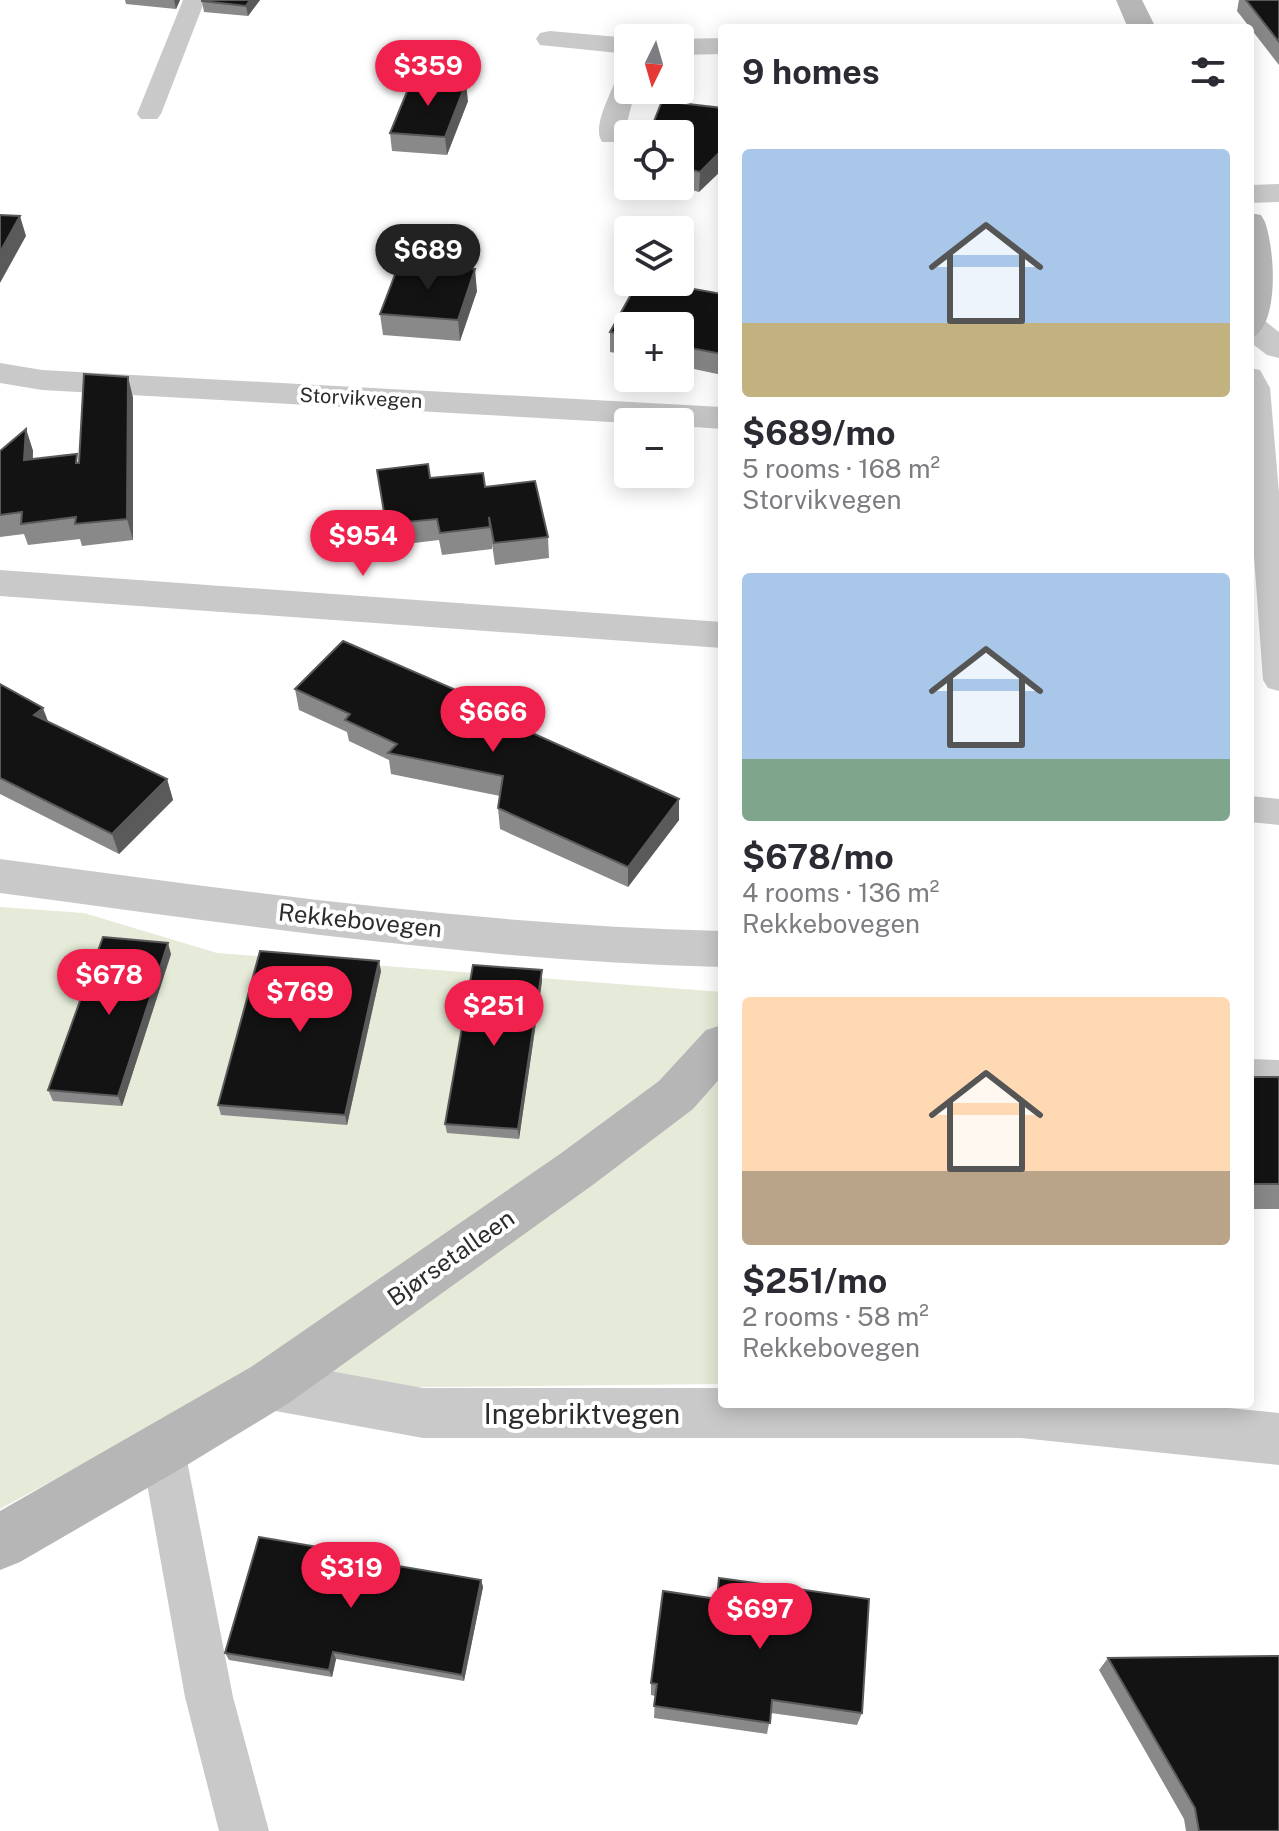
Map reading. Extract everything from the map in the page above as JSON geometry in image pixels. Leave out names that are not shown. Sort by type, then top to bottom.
[{"type":"main road","points":[[1129,0],[1140,24]]},
{"type":"main road","points":[[1254,234],[1261,256],[1267,301],[1261,335]]},
{"type":"main road","name":"Bjørsetalleen","points":[[0,1542],[163,1450],[270,1385],[577,1169],[676,1095],[718,1048]]},
{"type":"street","points":[[550,39],[614,45]]},
{"type":"street","points":[[694,47],[718,46]]},
{"type":"street","points":[[1254,194],[1279,193]]},
{"type":"street","name":"Storvikvegen","points":[[0,373],[42,380],[718,418]]},
{"type":"street","points":[[0,583],[718,635]]},
{"type":"street","name":"Rekkebovegen","points":[[0,876],[367,925],[644,947],[718,949]]},
{"type":"street","name":"Ingebriktvegen","points":[[270,1385],[423,1413],[1021,1413],[1279,1439]]},
{"type":"lane","points":[[149,114],[194,0]]},
{"type":"lane","points":[[611,137],[619,104]]},
{"type":"lane","points":[[1254,384],[1264,466],[1279,680]]},
{"type":"lane","points":[[1254,809],[1279,812]]},
{"type":"lane","points":[[1254,1075],[1279,1076]]},
{"type":"lane","points":[[163,1450],[209,1697],[244,1831]]},
{"type":"green space","points":[[0,907],[84,913],[217,953],[718,992],[718,1384],[332,1388],[199,1401],[0,1509]]},
{"type":"building","points":[[202,0],[250,0],[246,6]]},
{"type":"building","points":[[1246,0],[1279,0],[1279,42]]},
{"type":"building","points":[[413,77],[466,83],[445,137],[390,133]]},
{"type":"building","points":[[661,104],[718,108],[718,154],[700,172],[694,170],[694,120],[655,120]]},
{"type":"building","points":[[0,215],[20,216],[0,252]]},
{"type":"building","points":[[399,264],[475,269],[458,320],[380,314]]},
{"type":"building","points":[[694,289],[718,293],[718,353],[694,349],[694,312],[621,312],[630,296],[694,296]]},
{"type":"building","points":[[84,374],[128,377],[127,519],[75,524],[76,517],[21,524],[22,512],[0,515],[0,451],[26,429],[24,460],[77,454],[76,463],[79,463]]},
{"type":"building","points":[[428,464],[430,478],[483,473],[485,487],[535,481],[548,537],[494,543],[489,517],[490,527],[440,533],[437,519],[386,524],[377,470]]},
{"type":"building","points":[[343,641],[456,690],[450,696],[679,799],[628,867],[498,808],[503,776],[388,753],[397,744],[345,720],[350,714],[295,689]]},
{"type":"building","points":[[0,684],[43,708],[34,715],[167,779],[112,834],[0,778]]},
{"type":"building","points":[[103,937],[168,943],[118,1096],[48,1090]]},
{"type":"building","points":[[260,951],[379,961],[345,1115],[218,1105]]},
{"type":"building","points":[[473,965],[542,970],[518,1129],[445,1124]]},
{"type":"building","points":[[1254,1077],[1279,1077],[1279,1184],[1254,1184]]},
{"type":"building","points":[[259,1537],[359,1554],[357,1559],[481,1580],[462,1675],[333,1652],[329,1670],[225,1653]]},
{"type":"building","points":[[719,1578],[869,1599],[862,1713],[772,1700],[770,1723],[654,1706],[657,1684],[651,1683],[663,1591],[717,1599]]},
{"type":"building","points":[[1279,1656],[1279,1831],[1199,1831],[1195,1808],[1108,1658]]}]
